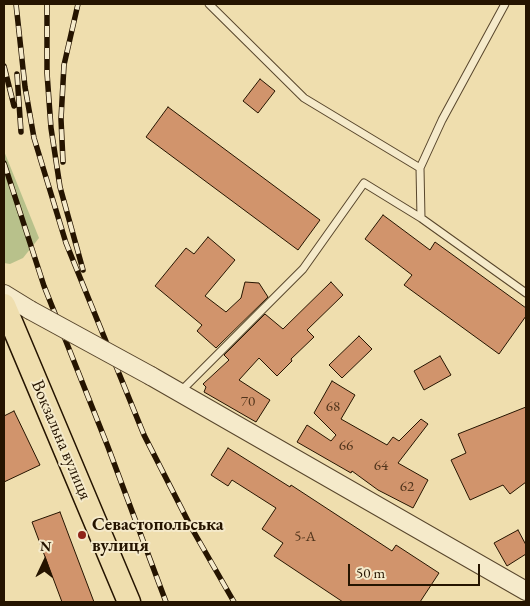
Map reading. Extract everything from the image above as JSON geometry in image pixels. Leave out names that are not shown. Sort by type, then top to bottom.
[{"type":"main road","name":"Вокзальна вулиця","points":[[4,305],[128,602]]},
{"type":"street","points":[[4,294],[526,591]]},
{"type":"lane","points":[[209,4],[304,98],[420,168]]},
{"type":"lane","points":[[421,218],[420,168],[442,120],[505,4]]},
{"type":"lane","points":[[179,393],[303,268],[364,183],[421,218],[526,293]]},
{"type":"green space","points":[[4,151],[39,238],[23,258],[10,264],[4,263]]},
{"type":"building","points":[[260,79],[275,91],[258,113],[243,101]]},
{"type":"building","points":[[168,107],[320,220],[298,250],[146,137]]},
{"type":"building","points":[[383,215],[430,250],[435,242],[526,308],[526,316],[499,354],[404,285],[412,275],[365,239]]},
{"type":"building","points":[[208,237],[235,260],[205,296],[226,312],[241,298],[245,282],[259,283],[268,297],[216,348],[197,331],[202,325],[155,286],[186,248],[194,254]]},
{"type":"building","points":[[331,282],[343,295],[307,330],[314,337],[291,359],[292,361],[277,376],[259,358],[239,380],[270,400],[256,422],[204,392],[206,387],[203,384],[229,360],[224,355],[265,314],[283,329]]},
{"type":"building","points":[[359,336],[372,349],[342,378],[329,365]]},
{"type":"building","points":[[440,356],[451,375],[424,390],[414,371]]},
{"type":"building","points":[[332,381],[355,395],[341,419],[387,445],[393,437],[399,441],[421,419],[428,424],[398,463],[428,480],[413,508],[378,490],[352,471],[351,473],[297,442],[307,425],[331,441],[336,435],[314,413]]},
{"type":"building","points":[[526,407],[526,482],[510,494],[503,485],[470,500],[451,460],[466,453],[458,434]]},
{"type":"building","points":[[14,411],[40,465],[4,482],[4,416]]},
{"type":"building","points":[[228,448],[290,487],[291,485],[392,551],[396,545],[439,573],[420,602],[343,602],[274,556],[283,543],[262,529],[276,508],[232,480],[228,486],[211,475]]},
{"type":"building","points":[[60,512],[94,602],[62,602],[32,522]]},
{"type":"building","points":[[518,530],[526,545],[526,554],[507,566],[494,543]]},
{"type":"railway","points":[[16,4],[25,87],[34,138],[66,243],[144,435],[191,527],[234,602]]},
{"type":"railway","points":[[47,4],[47,73],[51,128],[60,187],[83,270]]},
{"type":"railway","points":[[63,162],[61,119],[64,65],[78,4]]},
{"type":"railway","points":[[4,66],[14,106]]},
{"type":"railway","points":[[17,74],[21,132]]},
{"type":"railway","points":[[4,163],[44,286],[108,447],[166,602]]},
{"type":"place","name":"Севастопольська вулиця","points":[[82,535]]}]
